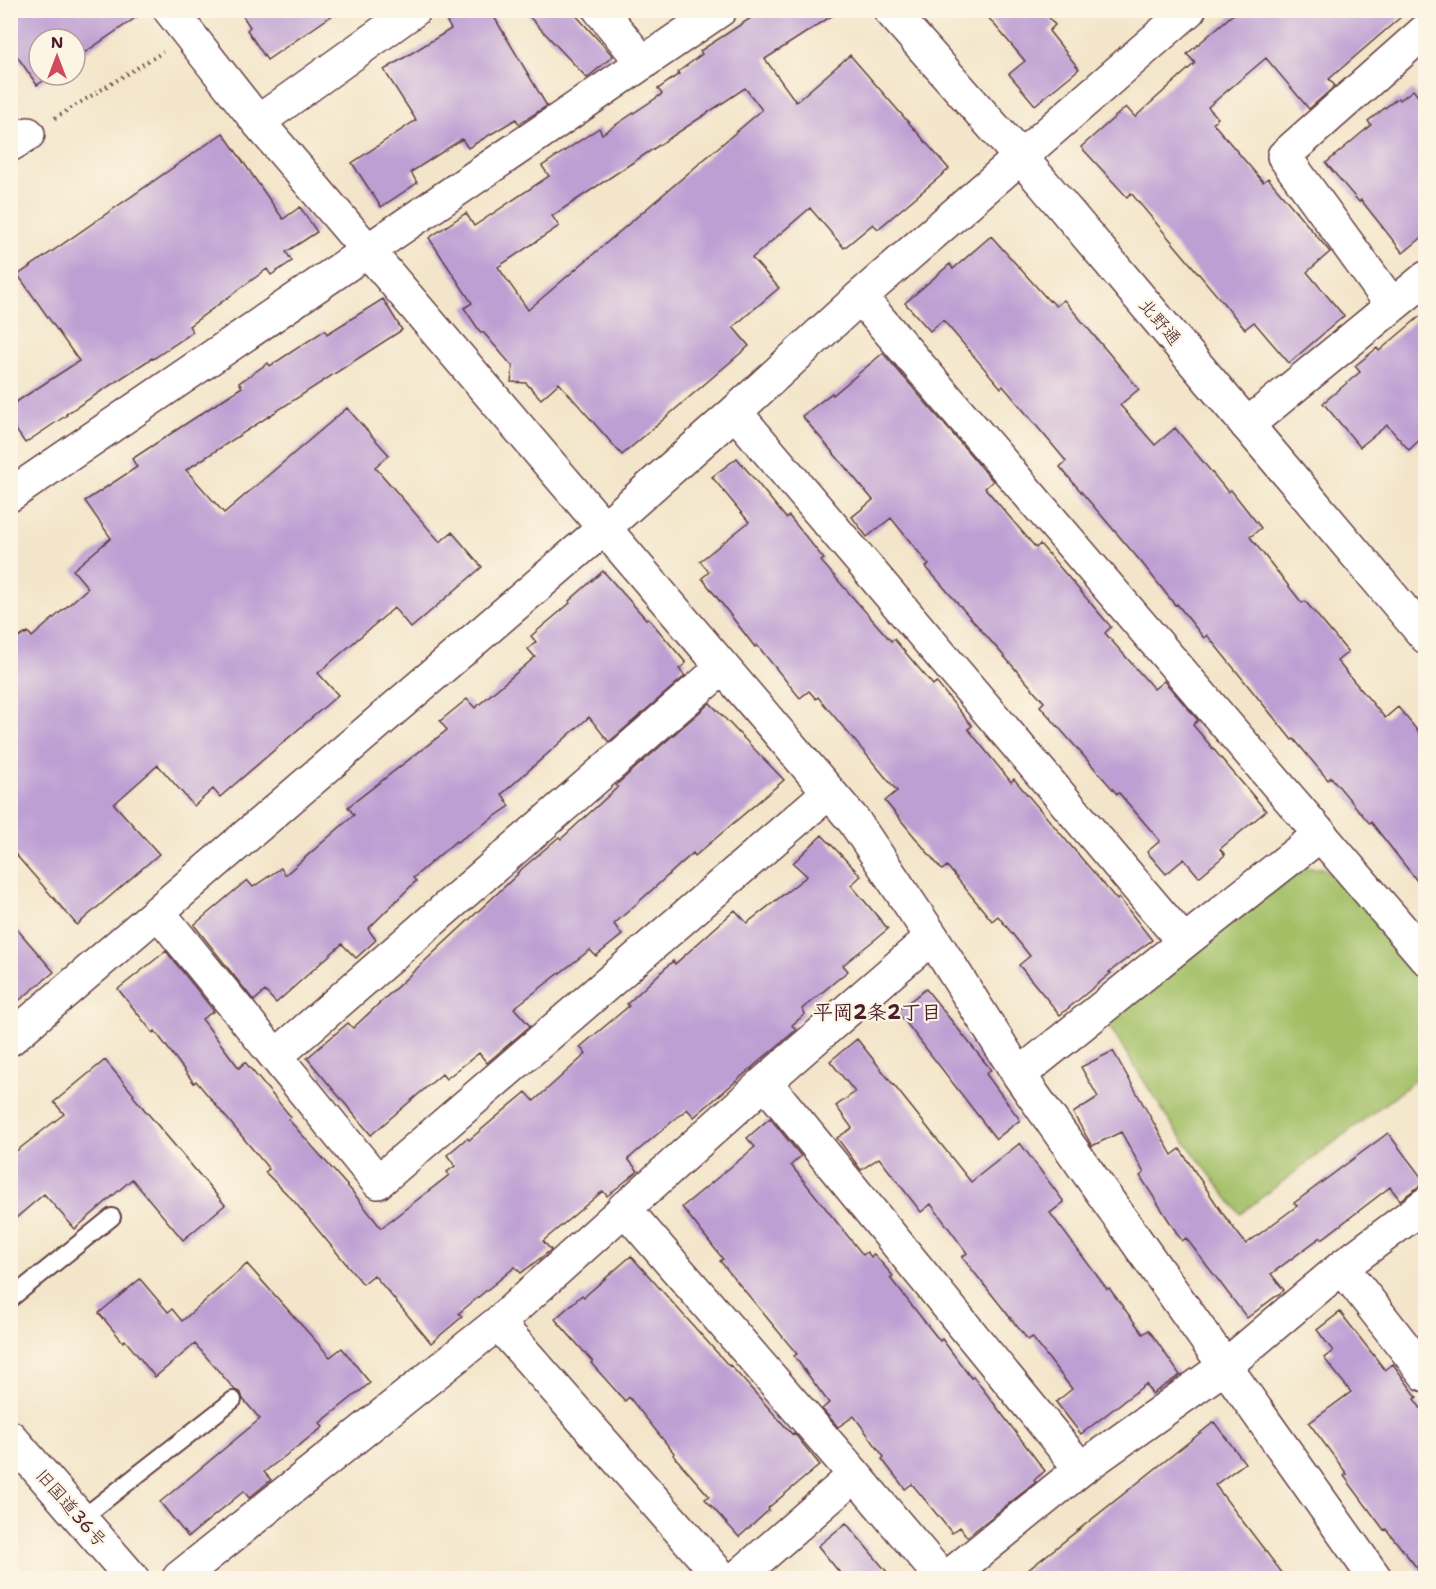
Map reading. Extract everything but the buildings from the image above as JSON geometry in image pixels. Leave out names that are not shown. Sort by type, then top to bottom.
[{"type":"street","points":[[258,123],[414,10]]},
{"type":"street","points":[[600,10],[643,63]]},
{"type":"street","points":[[10,495],[720,10]]},
{"type":"street","name":"北野通","points":[[890,10],[1020,157],[1425,638]]},
{"type":"street","points":[[10,1039],[603,529],[860,297],[1189,10]]},
{"type":"street","points":[[180,23],[258,123],[854,821],[932,937],[1019,1075],[1375,1578]]},
{"type":"street","points":[[1392,305],[1284,156],[1425,30]]},
{"type":"street","points":[[1247,425],[1425,278]]},
{"type":"street","points":[[860,297],[1322,834],[1425,958]]},
{"type":"street","points":[[735,412],[1184,942]]},
{"type":"street","points":[[276,1056],[722,668]]},
{"type":"street","points":[[158,912],[378,1182],[829,792]]},
{"type":"street","points":[[1019,1075],[1322,834]]},
{"type":"street","points":[[179,1578],[498,1323],[765,1082],[932,937]]},
{"type":"street","points":[[765,1082],[1081,1469]]},
{"type":"street","points":[[948,1578],[1081,1469],[1224,1367],[1342,1267],[1425,1204]]},
{"type":"street","points":[[624,1208],[942,1578]]},
{"type":"street","points":[[1342,1267],[1425,1375]]},
{"type":"street","points":[[498,1323],[722,1578]]},
{"type":"street","name":"旧国道36号","points":[[10,1437],[132,1578]]},
{"type":"street","points":[[737,1578],[855,1475]]},
{"type":"lane","points":[[10,1299],[112,1217]]},
{"type":"lane","points":[[81,1519],[232,1400]]},
{"type":"path","points":[[20,140],[180,23]]},
{"type":"green space","points":[[1297,868],[1323,868],[1345,884],[1425,980],[1425,1073],[1240,1214],[1170,1122],[1104,1018]]},
{"type":"district","name":"平岡2条2丁目","points":[[877,1012]]}]
